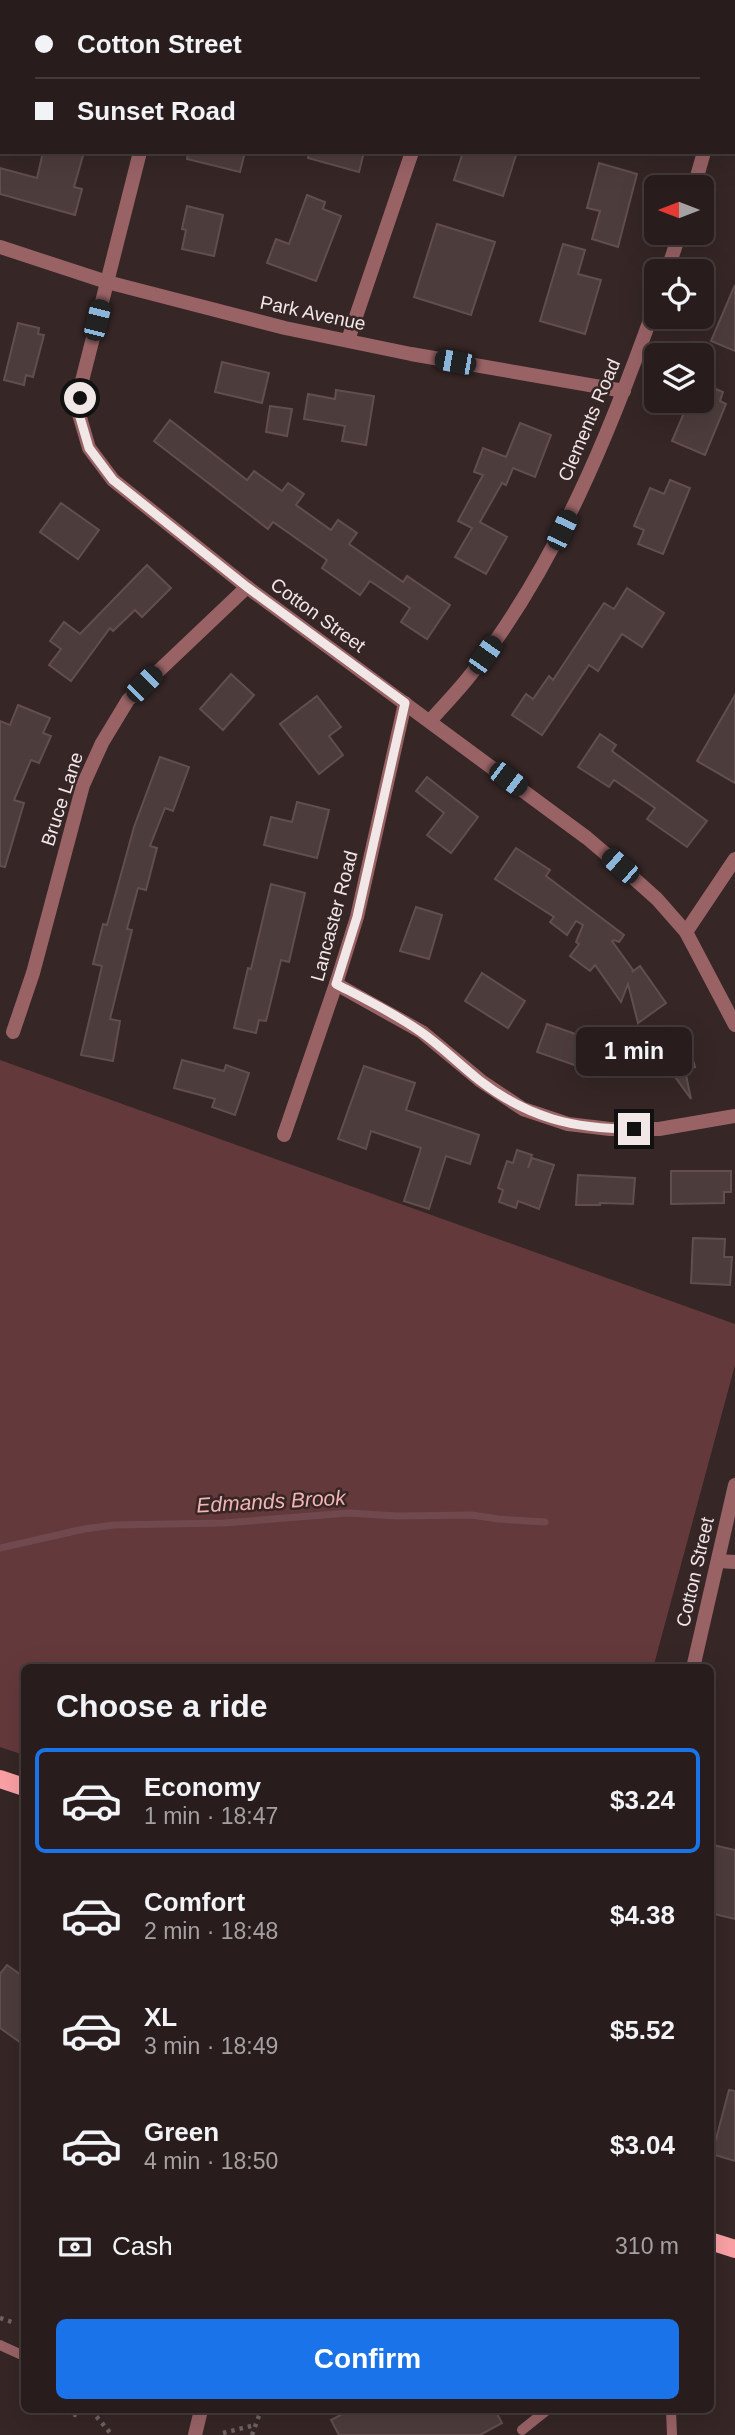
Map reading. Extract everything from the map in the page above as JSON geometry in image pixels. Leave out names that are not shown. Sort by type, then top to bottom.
[{"type":"main road","points":[[0,1779],[21,1786]]},
{"type":"main road","points":[[714,2242],[735,2249]]},
{"type":"street","name":"Cotton Street","points":[[139,154],[82,382],[79,414],[89,448],[113,480],[247,587],[587,838],[657,899],[686,932],[735,1025]]},
{"type":"street","points":[[348,340],[411,154]]},
{"type":"street","points":[[697,175],[703,154]]},
{"type":"street","name":"Park Avenue","points":[[0,247],[107,282],[224,313],[411,354],[624,391]]},
{"type":"street","name":"Clements Road","points":[[430,721],[472,674],[512,616],[552,550],[606,436],[647,329]]},
{"type":"street","name":"Bruce Lane","points":[[13,1032],[33,973],[83,785],[102,743],[128,700],[247,587]]},
{"type":"street","name":"Lancaster Road","points":[[284,1135],[357,917],[405,703]]},
{"type":"street","points":[[686,932],[735,859]]},
{"type":"street","points":[[336,984],[422,1032],[481,1081],[523,1109],[568,1124],[610,1129],[659,1129],[735,1116]]},
{"type":"street","name":"Cotton Street","points":[[694,1664],[735,1485]]},
{"type":"street","points":[[718,1561],[735,1562]]},
{"type":"street","points":[[195,2435],[200,2413]]},
{"type":"lane","points":[[0,2345],[21,2355]]},
{"type":"lane","points":[[522,2430],[543,2413]]},
{"type":"lane","points":[[671,2413],[672,2435]]},
{"type":"path","points":[[0,2318],[12,2322]]},
{"type":"path","points":[[94,2413],[112,2435]]},
{"type":"path","points":[[252,2435],[260,2413]]},
{"type":"path","points":[[223,2433],[255,2425]]},
{"type":"shaded area","points":[[0,1060],[735,1324],[735,1365],[654,1664],[21,1664],[21,1754],[0,1747]]},
{"type":"building","points":[[43,154],[83,154],[74,187],[82,189],[75,215],[0,194],[0,168],[37,178]]},
{"type":"building","points":[[188,154],[244,154],[240,172],[187,159]]},
{"type":"building","points":[[309,154],[364,154],[359,172],[308,158]]},
{"type":"building","points":[[462,154],[516,154],[503,196],[454,180]]},
{"type":"building","points":[[599,163],[637,174],[618,247],[592,239],[600,211],[587,208]]},
{"type":"building","points":[[307,195],[325,202],[323,209],[341,216],[316,281],[267,263],[276,239],[289,244]]},
{"type":"building","points":[[187,206],[223,215],[214,256],[182,249],[186,230],[182,229]]},
{"type":"building","points":[[437,224],[495,242],[471,315],[414,297]]},
{"type":"building","points":[[563,244],[585,250],[578,274],[601,280],[585,334],[540,321]]},
{"type":"building","points":[[735,285],[735,351],[711,341]]},
{"type":"building","points":[[18,323],[39,328],[38,334],[44,335],[33,377],[26,375],[24,385],[4,380]]},
{"type":"building","points":[[222,362],[269,373],[262,403],[215,392]]},
{"type":"building","points":[[714,388],[723,392],[720,401],[726,404],[705,455],[672,441],[684,413],[714,413]]},
{"type":"building","points":[[336,390],[374,396],[366,445],[342,441],[345,426],[304,419],[308,394],[335,399]]},
{"type":"building","points":[[270,406],[292,409],[287,436],[266,432]]},
{"type":"building","points":[[170,420],[247,480],[254,471],[282,491],[288,483],[304,494],[296,505],[331,530],[338,520],[357,533],[349,544],[403,582],[407,576],[450,605],[427,639],[401,622],[410,608],[370,581],[360,595],[322,568],[327,560],[273,522],[268,529],[154,441]]},
{"type":"building","points":[[520,423],[551,435],[535,477],[513,468],[506,485],[502,483],[480,522],[507,537],[486,574],[455,557],[472,528],[458,521],[483,475],[474,472],[483,448],[506,457]]},
{"type":"building","points":[[670,480],[690,488],[663,554],[638,544],[644,530],[634,526],[650,488],[664,494]]},
{"type":"building","points":[[61,503],[99,530],[78,559],[40,532]]},
{"type":"building","points":[[147,565],[171,588],[142,617],[135,610],[113,631],[110,628],[71,681],[49,665],[61,649],[50,641],[64,622],[80,634]]},
{"type":"building","points":[[627,588],[664,613],[642,647],[622,634],[598,671],[589,665],[542,735],[512,715],[526,694],[533,699],[549,676],[553,680],[604,603],[614,609]]},
{"type":"building","points":[[231,674],[254,695],[223,730],[200,709]]},
{"type":"building","points":[[735,695],[735,783],[697,761]]},
{"type":"building","points":[[317,696],[341,727],[329,736],[343,755],[319,774],[280,724]]},
{"type":"building","points":[[18,705],[50,718],[43,733],[51,736],[39,763],[31,760],[14,800],[24,803],[5,867],[0,866],[0,721],[10,725]]},
{"type":"building","points":[[600,734],[616,745],[612,751],[707,821],[687,847],[647,819],[655,808],[614,780],[609,787],[578,767]]},
{"type":"building","points":[[160,757],[189,767],[173,811],[165,808],[150,846],[157,848],[146,890],[138,888],[127,929],[132,930],[110,1019],[120,1021],[113,1061],[81,1055],[102,966],[93,964],[103,924],[107,925],[134,827]]},
{"type":"building","points":[[427,777],[478,817],[451,853],[427,835],[444,813],[416,791]]},
{"type":"building","points":[[297,802],[329,810],[317,858],[264,845],[271,817],[292,822]]},
{"type":"building","points":[[516,848],[550,870],[546,876],[624,935],[619,942],[612,941],[632,972],[640,966],[666,1003],[638,1023],[628,984],[621,1002],[595,965],[590,971],[570,956],[579,944],[576,942],[583,925],[576,921],[567,935],[550,922],[554,917],[495,879]]},
{"type":"building","points":[[271,884],[305,893],[289,962],[281,960],[266,1021],[259,1020],[256,1033],[234,1028]]},
{"type":"building","points":[[416,907],[442,915],[429,959],[400,951]]},
{"type":"building","points":[[482,973],[525,1001],[508,1028],[465,1001]]},
{"type":"building","points":[[547,1024],[607,1045],[577,1066],[537,1052]]},
{"type":"building","points":[[678,1043],[681,1052],[690,1050],[695,1067],[685,1070],[691,1099],[655,1049]]},
{"type":"building","points":[[182,1060],[224,1071],[226,1065],[249,1073],[235,1115],[212,1107],[215,1099],[174,1088]]},
{"type":"building","points":[[364,1066],[415,1083],[406,1110],[479,1135],[470,1164],[446,1156],[429,1209],[404,1201],[421,1148],[371,1131],[366,1149],[338,1139]]},
{"type":"building","points":[[517,1150],[532,1155],[528,1168],[532,1158],[554,1165],[539,1209],[518,1201],[516,1208],[499,1202],[503,1190],[498,1188],[507,1161],[513,1163]]},
{"type":"building","points":[[671,1171],[731,1171],[731,1192],[724,1192],[724,1203],[671,1204]]},
{"type":"building","points":[[578,1175],[635,1178],[633,1204],[576,1205]]},
{"type":"building","points":[[693,1238],[725,1239],[724,1257],[732,1257],[730,1285],[691,1283]]},
{"type":"building","points":[[714,1845],[735,1850],[735,1919],[714,1914]]},
{"type":"building","points":[[7,1965],[21,1975],[21,2043],[0,2028],[0,1974]]},
{"type":"building","points":[[729,2090],[735,2091],[735,2161],[714,2155]]},
{"type":"building","points":[[344,2413],[497,2413],[502,2423],[480,2435],[339,2435],[331,2420]]},
{"type":"waterway","name":"Edmands Brook","points":[[0,1548],[114,1525],[224,1523],[349,1513],[397,1516],[472,1515],[545,1522]]},
{"type":"route","points":[[80,398],[79,414],[89,448],[113,480],[247,587],[405,703],[357,917],[336,984],[422,1032],[481,1081],[523,1109],[568,1124],[634,1129]]}]
